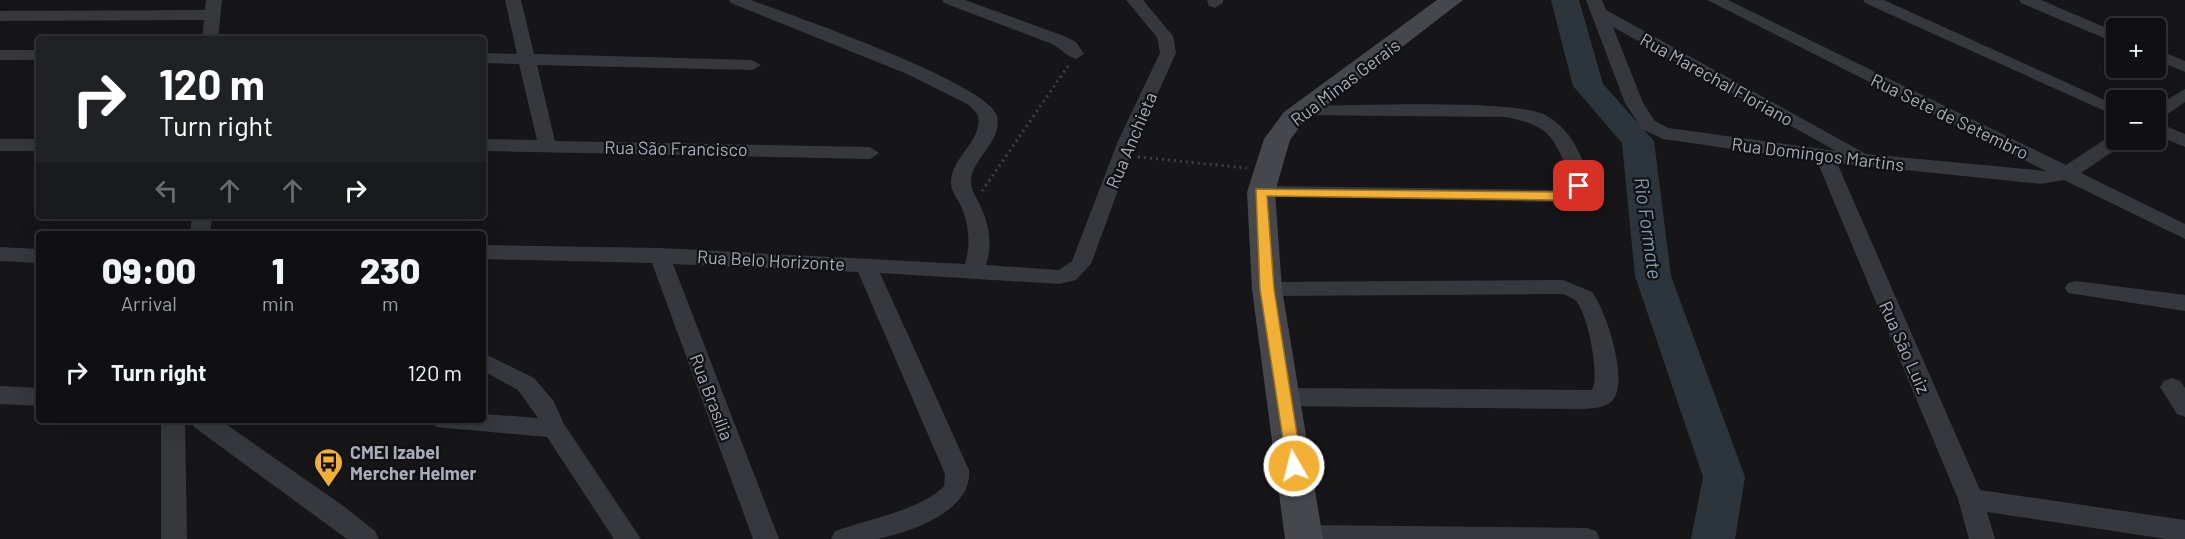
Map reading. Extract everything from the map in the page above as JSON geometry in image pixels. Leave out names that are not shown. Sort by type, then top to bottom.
[{"type":"street","points":[[513,0],[547,144]]},
{"type":"street","points":[[737,0],[947,85],[982,106],[986,111],[987,125],[984,136],[964,171],[961,184],[971,207],[981,243],[974,271]]},
{"type":"street","points":[[950,0],[1058,40],[1070,46],[1076,54]]},
{"type":"street","name":"Rua Anchieta","points":[[1059,277],[1069,275],[1081,264],[1122,155],[1168,53],[1165,36],[1134,0]]},
{"type":"street","name":"Rua Minas Gerais","points":[[1304,538],[1267,289],[1263,181],[1277,139],[1288,123],[1452,0]]},
{"type":"street","name":"Rua Sete de Setembro","points":[[1715,0],[2185,232]]},
{"type":"street","points":[[1871,0],[2106,106]]},
{"type":"street","points":[[2027,0],[2106,34]]},
{"type":"street","name":"Rua Domingos Martins","points":[[1596,6],[1634,103],[1648,125],[1654,130],[1672,135],[1824,156],[2041,178],[2066,174],[2106,147]]},
{"type":"street","name":"Rua Marechal Floriano","points":[[1596,6],[1718,81],[1868,161]]},
{"type":"street","points":[[0,16],[213,8],[210,36]]},
{"type":"street","points":[[0,55],[36,55]]},
{"type":"street","points":[[486,58],[752,64]]},
{"type":"street","points":[[2166,58],[2185,67]]},
{"type":"street","points":[[2166,107],[2185,94]]},
{"type":"street","points":[[1263,181],[1555,196],[1574,192],[1579,186],[1581,178],[1562,136],[1538,118],[1505,112],[1303,111]]},
{"type":"street","points":[[2166,132],[2185,141]]},
{"type":"street","name":"Rua São Francisco","points":[[486,145],[547,144],[870,153]]},
{"type":"street","points":[[0,145],[36,145]]},
{"type":"street","name":"Rua São Luiz","points":[[1824,156],[1971,499],[1982,539]]},
{"type":"street","name":"Rua Belo Horizonte","points":[[486,252],[659,255],[866,264],[1059,277]]},
{"type":"street","points":[[0,255],[36,256]]},
{"type":"street","name":"Rua Brasília","points":[[659,255],[766,539]]},
{"type":"street","points":[[844,539],[942,503],[956,489],[957,470],[866,264]]},
{"type":"street","points":[[1267,289],[1563,287],[1574,290],[1587,300],[1608,372],[1604,394],[1597,399],[1283,397]]},
{"type":"street","points":[[2076,288],[2185,303]]},
{"type":"street","points":[[486,363],[526,384],[545,405],[554,428],[628,539]]},
{"type":"street","points":[[2172,387],[2185,408]]},
{"type":"street","points":[[0,395],[36,397]]},
{"type":"street","points":[[173,423],[174,539]]},
{"type":"street","points":[[206,423],[333,512],[359,536]]},
{"type":"street","points":[[485,423],[554,428]]},
{"type":"street","points":[[1971,499],[2185,531]]},
{"type":"street","points":[[1304,538],[1587,539]]},
{"type":"path","points":[[971,207],[1076,54]]},
{"type":"path","points":[[1122,155],[1263,181]]},
{"type":"waterway","name":"Rio Formate","points":[[1565,0],[1588,86],[1638,141],[1653,276],[1724,477],[1713,539]]},
{"type":"place","name":"CMEI Izabel Mercher Helmer","points":[[329,488]]},
{"type":"route","points":[[1294,466],[1267,289],[1261,192],[1555,196],[1574,192],[1579,186]]}]
